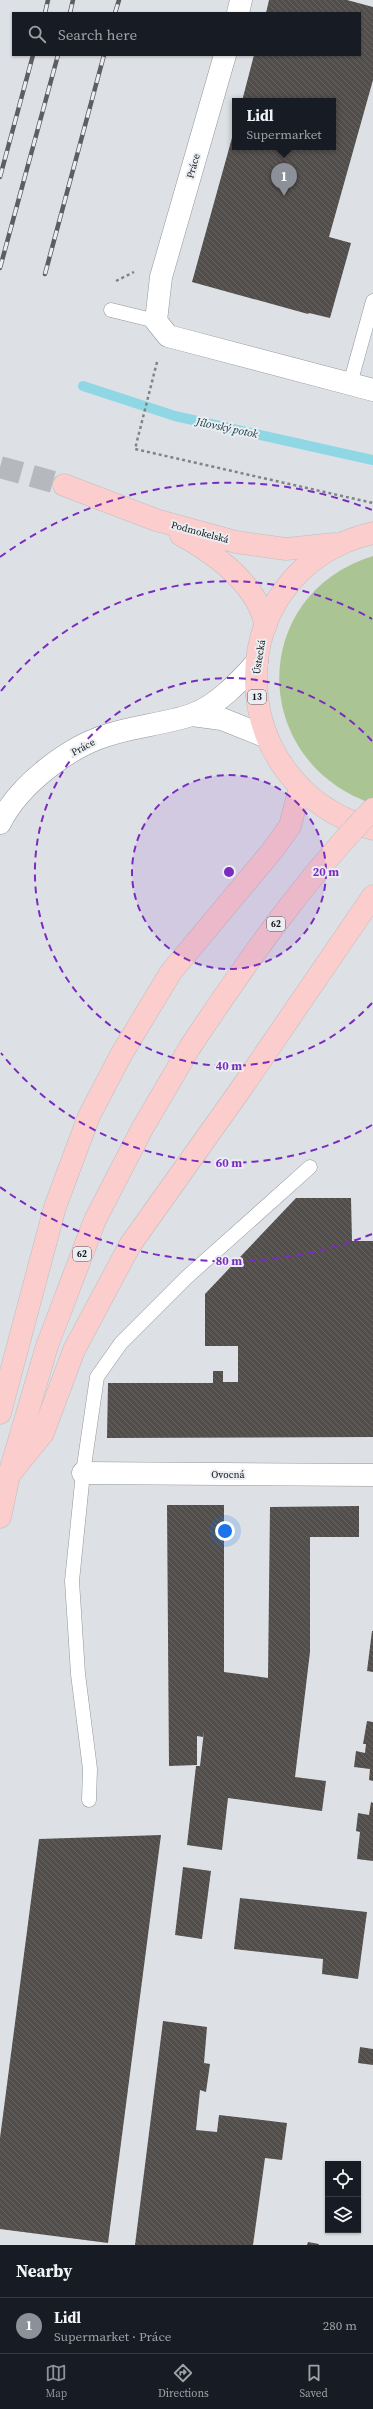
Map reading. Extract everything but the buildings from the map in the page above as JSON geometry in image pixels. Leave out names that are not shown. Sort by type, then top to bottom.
[{"type":"main road","name":"Podmokelská","points":[[64,486],[156,520],[236,542],[286,549],[343,543]]},
{"type":"main road","points":[[156,520],[206,549],[235,574],[255,597],[266,625]]},
{"type":"main road","name":"Ústecká","points":[[373,533],[343,543],[314,560],[294,580],[283,594],[266,625],[257,662],[257,700],[267,737],[279,761],[300,788],[328,810],[343,819],[373,829]]},
{"type":"main road","points":[[0,1412],[55,1207],[89,1116],[122,1053],[171,972],[272,851],[290,826],[300,788]]},
{"type":"main road","name":"62","points":[[0,1517],[9,1475],[47,1346],[95,1220],[142,1129],[190,1047],[253,952],[341,842],[373,809]]},
{"type":"main road","points":[[9,1475],[43,1433],[74,1350],[130,1245],[243,1086],[373,896]]},
{"type":"street","points":[[238,12],[241,0]]},
{"type":"street","name":"Práce","points":[[156,321],[161,277],[225,56]]},
{"type":"street","points":[[156,321],[168,336],[373,390]]},
{"type":"street","name":"Práce","points":[[0,823],[5,812],[25,787],[50,766],[76,750],[107,735],[192,715],[220,698],[257,662]]},
{"type":"street","name":"Práce","points":[[192,715],[222,719],[267,737]]},
{"type":"street","name":"Ovocná","points":[[83,1473],[373,1475]]},
{"type":"lane","points":[[350,384],[373,301]]},
{"type":"lane","points":[[111,310],[156,321]]},
{"type":"lane","points":[[89,1800],[90,1770],[78,1674],[72,1581],[83,1473],[97,1377],[121,1343],[187,1277],[310,1168]]},
{"type":"path","points":[[153,374],[135,449],[373,503]]},
{"type":"green space","points":[[373,556],[373,804],[332,783],[303,753],[285,717],[279,679],[285,641],[302,605],[332,576]]},
{"type":"waterway","name":"Jílovský potok","points":[[83,386],[175,416],[373,460]]},
{"type":"tunnel","points":[[0,467],[64,485]]},
{"type":"railway","points":[[45,12],[48,0]]},
{"type":"railway","points":[[70,12],[73,0]]},
{"type":"railway","points":[[115,12],[119,0]]},
{"type":"railway","points":[[0,177],[33,56]]},
{"type":"railway","points":[[0,268],[58,56]]},
{"type":"railway","points":[[45,274],[104,56]]},
{"type":"place","name":"Lidl","points":[[284,196]]}]
